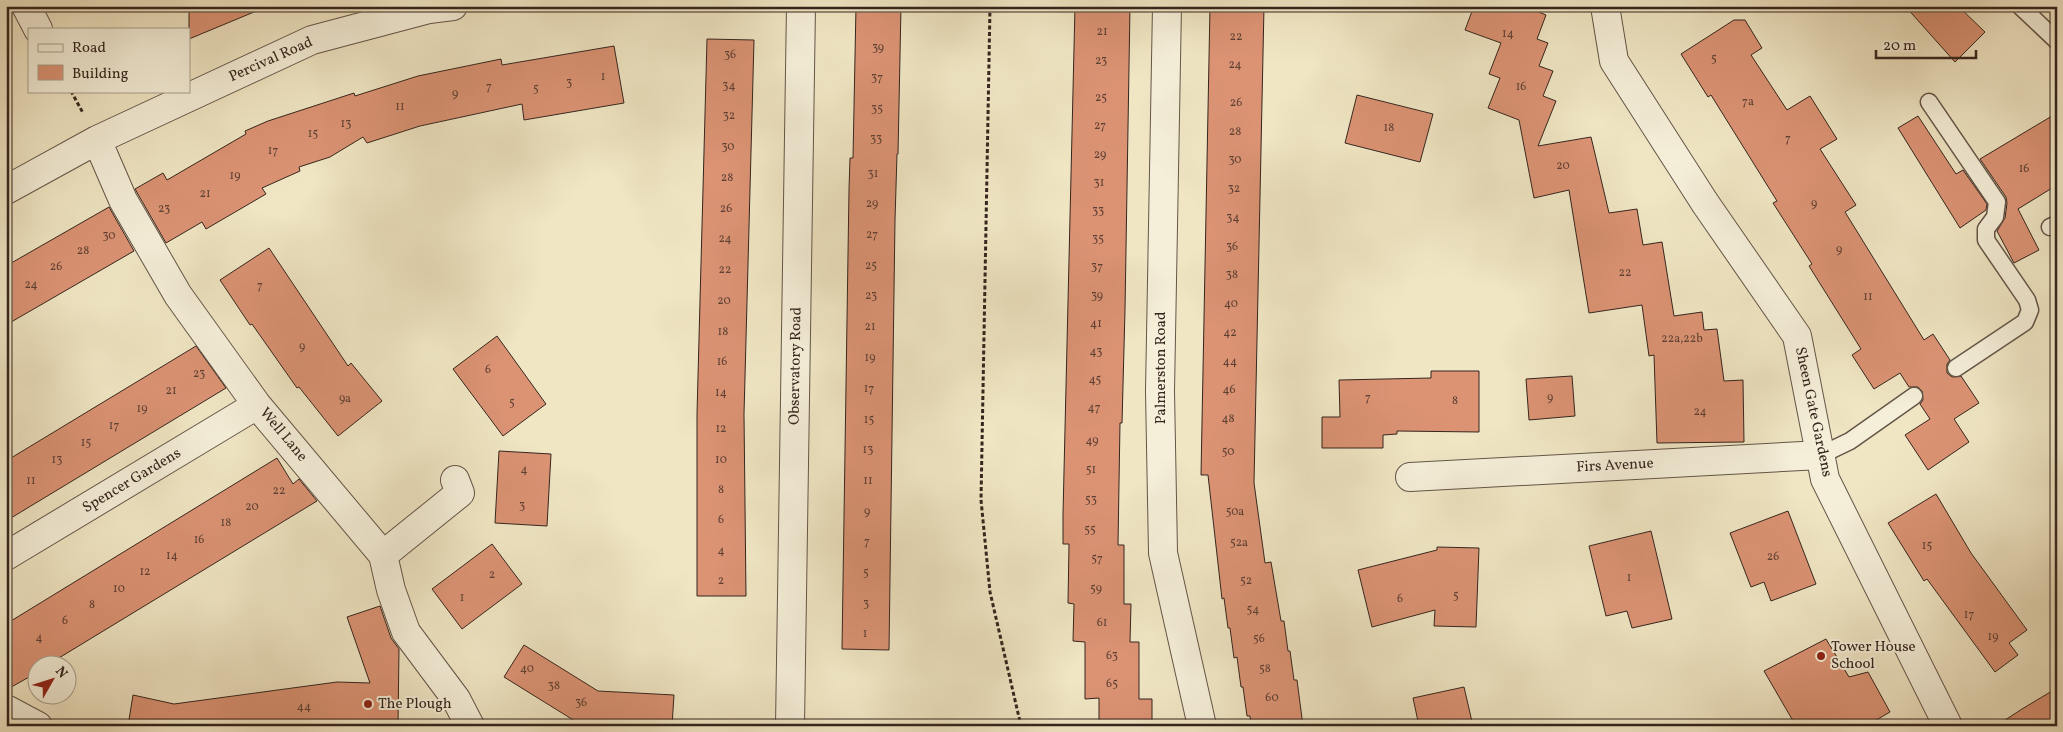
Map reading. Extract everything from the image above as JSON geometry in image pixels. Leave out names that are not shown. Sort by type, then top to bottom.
[{"type":"street","points":[[26,6],[37,28]]},
{"type":"street","name":"Percival Road","points":[[6,190],[97,140],[312,40],[429,9],[453,6]]},
{"type":"street","name":"Observatory Road","points":[[790,726],[801,6]]},
{"type":"street","name":"Palmerston Road","points":[[1167,6],[1160,391],[1163,553],[1202,726]]},
{"type":"street","name":"Sheen Gate Gardens","points":[[1605,6],[1614,62],[1705,203],[1798,336],[1825,478],[1948,726]]},
{"type":"street","name":"Well Lane","points":[[97,140],[123,200],[178,294],[257,405],[383,555],[391,590],[406,632],[456,699],[470,726]]},
{"type":"street","name":"Spencer Gardens","points":[[6,556],[257,405]]},
{"type":"street","name":"Firs Avenue","points":[[1410,477],[1821,455]]},
{"type":"street","points":[[383,555],[460,492],[455,480]]},
{"type":"street","points":[[6,709],[38,726]]},
{"type":"lane","points":[[2020,6],[2057,41]]},
{"type":"lane","points":[[1929,102],[1997,202],[1995,217],[1986,228],[1986,240],[2027,300],[2030,310],[2025,322],[1956,368]]},
{"type":"lane","points":[[1821,455],[1850,441],[1914,396]]},
{"type":"path","points":[[990,6],[981,500],[990,592],[1021,726]]},
{"type":"building","points":[[189,6],[266,7],[190,39]]},
{"type":"building","points":[[856,6],[901,6],[895,220],[889,650],[842,649],[849,189],[850,158],[853,158]]},
{"type":"building","points":[[1075,6],[1130,6],[1125,310],[1122,423],[1120,423],[1118,545],[1124,545],[1124,604],[1131,604],[1130,642],[1139,642],[1139,699],[1152,699],[1152,726],[1099,726],[1099,698],[1085,699],[1085,642],[1073,641],[1074,604],[1068,603],[1069,544],[1063,544],[1063,514]]},
{"type":"building","points":[[1210,6],[1264,6],[1254,483],[1265,563],[1271,562],[1281,621],[1284,621],[1288,651],[1290,651],[1294,680],[1297,680],[1303,726],[1251,726],[1250,716],[1247,716],[1243,687],[1241,687],[1237,657],[1234,658],[1224,598],[1222,599],[1208,475],[1201,475]]},
{"type":"building","points":[[1474,6],[1524,6],[1546,15],[1537,39],[1548,43],[1539,66],[1553,71],[1543,96],[1556,101],[1538,146],[1591,137],[1609,213],[1637,209],[1643,245],[1662,242],[1674,316],[1702,312],[1704,330],[1717,329],[1724,381],[1743,380],[1744,442],[1657,443],[1654,355],[1649,356],[1642,305],[1589,313],[1569,190],[1534,198],[1519,120],[1488,108],[1500,78],[1489,74],[1501,43],[1465,30]]},
{"type":"building","points":[[1905,6],[1958,6],[1985,32],[1955,62]]},
{"type":"building","points":[[1734,20],[1745,20],[1762,48],[1751,55],[1787,110],[1810,96],[1837,139],[1820,149],[1856,205],[1845,212],[1924,340],[1933,334],[1950,360],[1947,364],[1947,373],[1952,377],[1961,376],[1979,403],[1954,419],[1969,442],[1928,470],[1905,435],[1930,419],[1920,404],[1923,400],[1922,391],[1918,387],[1909,387],[1900,373],[1874,389],[1852,355],[1861,349],[1809,266],[1812,264],[1773,203],[1777,201],[1711,95],[1708,97],[1681,54]]},
{"type":"building","points":[[707,39],[754,40],[744,414],[746,596],[697,596],[697,414]]},
{"type":"building","points":[[614,46],[624,103],[524,120],[522,104],[420,126],[367,143],[363,137],[330,157],[299,167],[300,171],[262,188],[266,194],[206,229],[202,222],[166,243],[135,189],[163,173],[167,180],[246,134],[245,131],[268,121],[354,93],[355,96],[418,76],[501,59],[502,65]]},
{"type":"building","points":[[1357,95],[1433,114],[1420,162],[1345,143]]},
{"type":"building","points":[[2057,113],[2057,185],[2018,209],[2039,250],[2014,263],[1997,231],[2005,218],[2006,197],[1980,159]]},
{"type":"building","points":[[1918,116],[1956,174],[1963,170],[1987,204],[1986,210],[1960,228],[1898,128]]},
{"type":"building","points":[[109,207],[134,251],[6,325],[6,266]]},
{"type":"building","points":[[269,248],[348,366],[351,363],[382,401],[338,436],[299,387],[297,388],[252,324],[250,325],[220,280]]},
{"type":"building","points":[[497,336],[546,404],[503,436],[453,369]]},
{"type":"building","points":[[196,346],[226,388],[6,521],[6,461]]},
{"type":"building","points":[[1431,371],[1479,371],[1479,432],[1397,431],[1397,434],[1383,435],[1383,448],[1322,448],[1322,417],[1340,417],[1339,380],[1431,378]]},
{"type":"building","points":[[1572,376],[1575,416],[1529,420],[1526,379]]},
{"type":"building","points":[[499,451],[551,454],[547,526],[495,523]]},
{"type":"building","points":[[277,458],[293,484],[299,479],[317,501],[65,654],[28,654],[28,678],[6,690],[6,624]]},
{"type":"building","points":[[1936,494],[1971,553],[2027,630],[2009,643],[2018,655],[1995,672],[1927,579],[1924,581],[1888,523]]},
{"type":"building","points":[[1788,511],[1816,584],[1771,601],[1764,582],[1751,587],[1730,533]]},
{"type":"building","points":[[1651,531],[1672,619],[1632,628],[1627,611],[1606,616],[1589,546]]},
{"type":"building","points":[[492,544],[522,584],[462,629],[432,589]]},
{"type":"building","points":[[1437,547],[1479,548],[1476,627],[1434,626],[1435,610],[1372,627],[1358,570],[1437,550]]},
{"type":"building","points":[[380,606],[391,638],[399,649],[398,726],[128,726],[133,695],[174,704],[337,682],[370,683],[347,617]]},
{"type":"building","points":[[1826,639],[1849,677],[1868,672],[1890,712],[1866,726],[1796,726],[1764,671]]},
{"type":"building","points":[[524,645],[598,691],[674,695],[672,726],[583,726],[504,677]]},
{"type":"building","points":[[1464,687],[1473,726],[1419,726],[1413,698]]},
{"type":"building","points":[[2057,688],[2057,726],[1996,726],[2022,709]]},
{"type":"place","name":"Tower House School","points":[[1821,656]]},
{"type":"place","name":"The Plough","points":[[368,704]]}]
